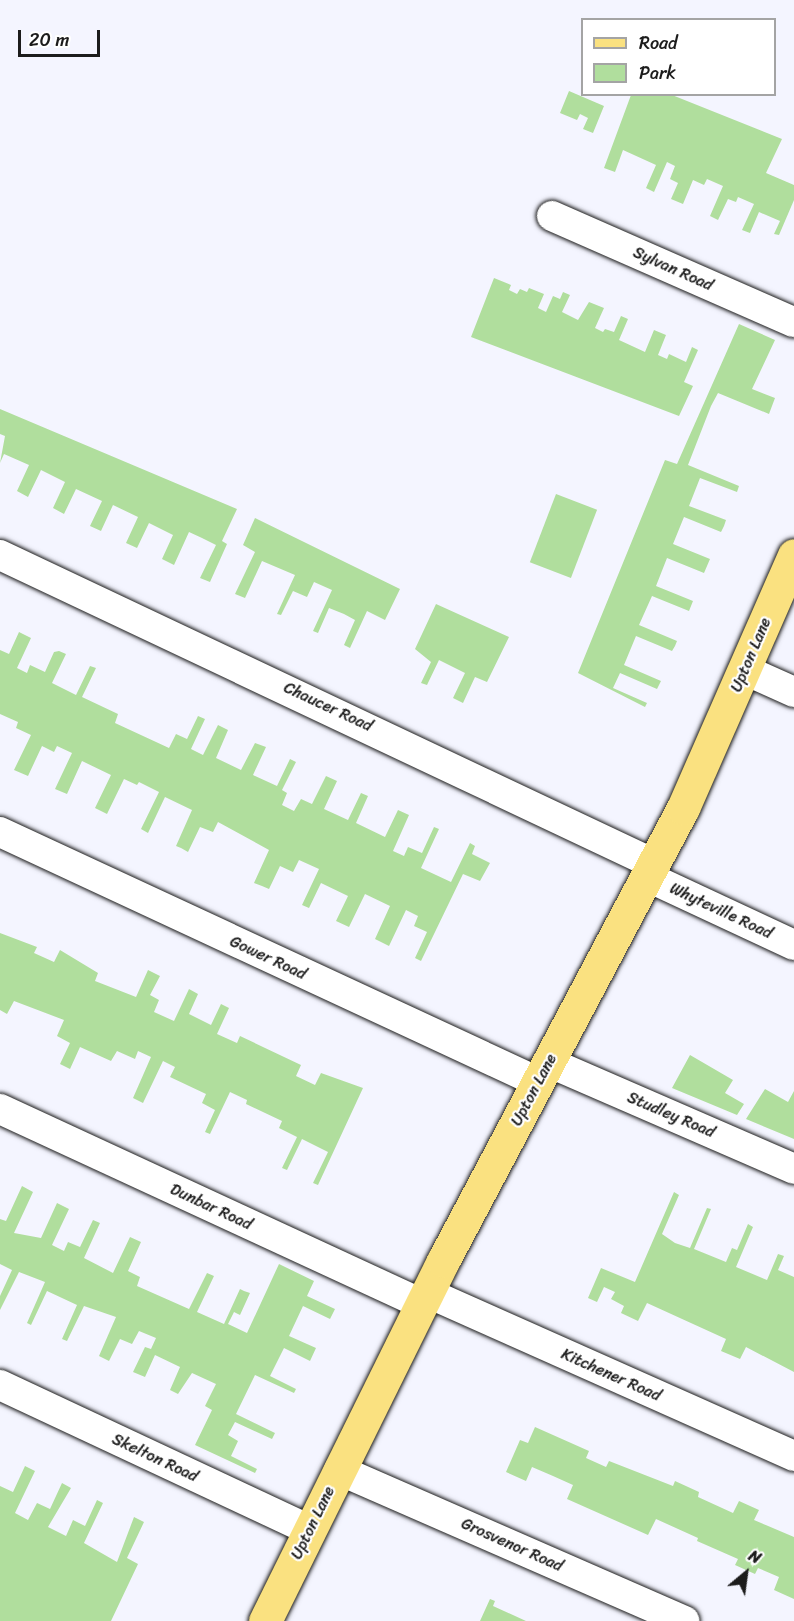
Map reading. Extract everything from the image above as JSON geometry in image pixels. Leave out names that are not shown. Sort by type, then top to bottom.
[{"type":"main road","name":"Upton Lane","points":[[265,1621],[425,1299],[651,870],[745,670],[794,555]]},
{"type":"street","name":"Sylvan Road","points":[[552,216],[794,322]]},
{"type":"street","name":"Chaucer Road","points":[[0,555],[651,870]]},
{"type":"street","points":[[745,670],[794,692]]},
{"type":"street","name":"Gower Road","points":[[0,832],[543,1072]]},
{"type":"street","name":"Whyteville Road","points":[[651,870],[794,945]]},
{"type":"street","name":"Studley Road","points":[[543,1072],[794,1168]]},
{"type":"street","name":"Dunbar Road","points":[[0,1109],[425,1299]]},
{"type":"street","name":"Kitchener Road","points":[[425,1299],[794,1456]]},
{"type":"street","name":"Skelton Road","points":[[0,1385],[310,1530]]},
{"type":"street","name":"Grosvenor Road","points":[[339,1470],[684,1621]]},
{"type":"green space","points":[[569,91],[604,106],[593,133],[583,129],[588,118],[580,114],[577,120],[560,113]]},
{"type":"green space","points":[[631,96],[674,96],[782,139],[766,173],[794,185],[794,200],[779,235],[774,234],[780,221],[759,212],[750,233],[742,230],[754,204],[738,197],[736,202],[728,199],[718,220],[710,216],[723,186],[707,179],[704,185],[693,180],[683,204],[671,199],[678,183],[670,179],[675,166],[667,162],[654,192],[646,188],[656,165],[623,150],[615,172],[604,168]]},
{"type":"green space","points":[[494,278],[511,285],[509,290],[517,294],[520,289],[527,292],[529,288],[544,294],[538,308],[546,312],[553,296],[560,299],[563,292],[570,295],[562,312],[578,320],[589,302],[604,308],[595,328],[603,332],[605,329],[614,332],[621,316],[628,319],[619,340],[645,352],[654,330],[666,335],[658,355],[667,359],[669,354],[686,362],[692,347],[698,350],[684,382],[693,386],[679,416],[471,337]]},
{"type":"green space","points":[[739,324],[775,340],[752,389],[775,398],[769,414],[718,393],[711,406],[688,465],[739,486],[737,492],[700,478],[689,506],[726,520],[724,526],[721,532],[684,517],[673,544],[710,559],[704,573],[667,558],[656,586],[693,601],[689,611],[652,596],[639,625],[677,641],[675,646],[672,651],[636,636],[624,665],[661,681],[657,689],[620,673],[613,688],[647,703],[645,707],[578,673],[665,460],[677,464]]},
{"type":"green space","points":[[0,409],[237,509],[222,541],[227,544],[210,582],[200,578],[216,545],[202,538],[189,532],[174,565],[162,559],[173,535],[149,523],[137,548],[126,543],[138,517],[113,505],[101,531],[90,526],[102,501],[76,489],[64,514],[53,508],[65,482],[41,470],[28,497],[17,491],[29,465],[4,454],[0,463],[5,436],[0,434]]},
{"type":"green space","points":[[556,494],[597,510],[571,578],[530,562]]},
{"type":"green space","points":[[255,518],[400,589],[385,620],[367,611],[350,648],[344,645],[355,620],[344,614],[329,608],[318,633],[313,631],[332,590],[314,582],[307,597],[293,591],[281,615],[277,614],[295,575],[262,561],[245,598],[235,594],[255,552],[243,545]]},
{"type":"green space","points":[[436,604],[509,637],[487,682],[475,677],[463,703],[453,698],[465,673],[439,660],[427,685],[421,683],[431,662],[415,649]]},
{"type":"green space","points":[[19,632],[31,638],[17,668],[27,673],[30,665],[45,672],[54,652],[59,651],[66,654],[52,683],[76,695],[90,666],[96,668],[82,697],[118,714],[115,723],[169,748],[176,734],[187,739],[198,716],[205,719],[191,749],[203,755],[218,725],[228,730],[216,758],[241,770],[255,743],[266,747],[253,775],[277,786],[290,759],[296,762],[282,790],[287,793],[282,805],[294,811],[301,799],[312,804],[326,776],[337,781],[324,809],[348,820],[361,793],[368,796],[356,823],[385,837],[398,810],[409,815],[393,851],[404,856],[408,847],[422,853],[434,827],[439,829],[421,868],[451,882],[470,843],[475,846],[472,854],[490,863],[480,881],[463,874],[421,961],[415,958],[427,932],[414,926],[418,916],[406,910],[389,946],[375,939],[390,906],[365,894],[349,927],[336,921],[348,896],[321,883],[309,908],[302,905],[319,869],[299,860],[293,872],[280,866],[269,889],[254,883],[269,850],[218,822],[213,832],[200,827],[188,852],[176,846],[192,810],[165,797],[148,833],[141,829],[159,792],[139,782],[137,785],[124,779],[107,814],[95,808],[111,775],[82,761],[67,794],[55,789],[72,753],[57,746],[54,752],[42,746],[28,776],[14,770],[31,735],[16,728],[18,722],[0,714],[0,650],[9,654]]},
{"type":"green space","points":[[0,933],[37,947],[34,953],[54,962],[60,950],[98,973],[95,981],[136,997],[148,970],[160,976],[150,995],[159,1000],[154,1012],[174,1021],[189,989],[198,994],[189,1014],[211,1025],[221,1004],[229,1008],[217,1034],[237,1043],[240,1036],[301,1065],[296,1076],[315,1085],[321,1073],[363,1088],[318,1185],[313,1183],[328,1152],[302,1139],[287,1170],[282,1168],[297,1137],[279,1128],[282,1121],[246,1104],[247,1100],[230,1092],[210,1134],[205,1132],[215,1110],[202,1103],[206,1094],[170,1077],[175,1067],[163,1061],[143,1103],[133,1098],[151,1057],[138,1051],[135,1059],[117,1051],[111,1061],[80,1047],[70,1069],[60,1064],[70,1043],[57,1036],[64,1020],[14,1001],[7,1014],[0,1010]]},
{"type":"green space","points":[[690,1055],[733,1080],[725,1093],[744,1104],[737,1115],[672,1088]]},
{"type":"green space","points":[[765,1089],[788,1102],[794,1091],[794,1139],[746,1119]]},
{"type":"green space","points":[[22,1186],[33,1192],[14,1233],[41,1238],[57,1203],[69,1209],[52,1245],[64,1251],[68,1242],[80,1247],[93,1220],[100,1223],[84,1258],[113,1273],[130,1237],[141,1242],[128,1271],[140,1277],[137,1286],[189,1309],[207,1273],[214,1276],[197,1312],[224,1324],[240,1289],[250,1293],[240,1315],[234,1312],[228,1324],[247,1333],[279,1264],[314,1281],[307,1296],[335,1309],[330,1319],[303,1306],[289,1336],[316,1348],[310,1361],[284,1348],[270,1376],[296,1389],[294,1393],[255,1375],[236,1414],[275,1433],[272,1439],[235,1422],[228,1435],[238,1441],[231,1456],[257,1469],[255,1473],[195,1445],[212,1410],[205,1406],[216,1384],[192,1373],[178,1394],[170,1390],[180,1367],[155,1355],[145,1377],[133,1372],[145,1347],[151,1349],[156,1338],[139,1331],[132,1344],[120,1339],[109,1361],[99,1356],[116,1317],[84,1306],[67,1341],[62,1339],[77,1305],[47,1291],[31,1325],[27,1323],[45,1282],[19,1272],[0,1310],[0,1296],[12,1270],[0,1264],[0,1219],[6,1221]]},
{"type":"green space","points":[[674,1192],[679,1195],[662,1234],[675,1243],[690,1248],[707,1208],[711,1209],[694,1249],[726,1262],[732,1248],[737,1250],[748,1224],[753,1227],[736,1267],[767,1280],[778,1254],[784,1256],[778,1270],[794,1277],[794,1372],[746,1347],[740,1359],[721,1351],[726,1339],[647,1303],[638,1321],[621,1313],[624,1306],[611,1299],[615,1292],[604,1287],[597,1302],[588,1298],[601,1268],[635,1282]]},
{"type":"green space","points":[[535,1427],[589,1451],[586,1458],[606,1467],[609,1461],[673,1486],[675,1481],[699,1492],[698,1497],[733,1513],[739,1501],[759,1510],[754,1520],[794,1537],[794,1599],[774,1590],[779,1577],[758,1568],[755,1574],[735,1565],[738,1559],[656,1519],[648,1535],[567,1499],[573,1485],[553,1476],[532,1467],[526,1481],[506,1472],[520,1440],[528,1443]]},
{"type":"green space","points":[[25,1466],[35,1471],[15,1513],[28,1520],[37,1503],[50,1509],[62,1483],[71,1488],[48,1527],[66,1536],[73,1520],[85,1526],[97,1500],[103,1503],[84,1543],[117,1562],[134,1517],[144,1522],[127,1558],[138,1564],[111,1621],[0,1621],[0,1486],[13,1492]]},
{"type":"green space","points":[[490,1599],[495,1601],[493,1606],[526,1621],[480,1621]]}]
